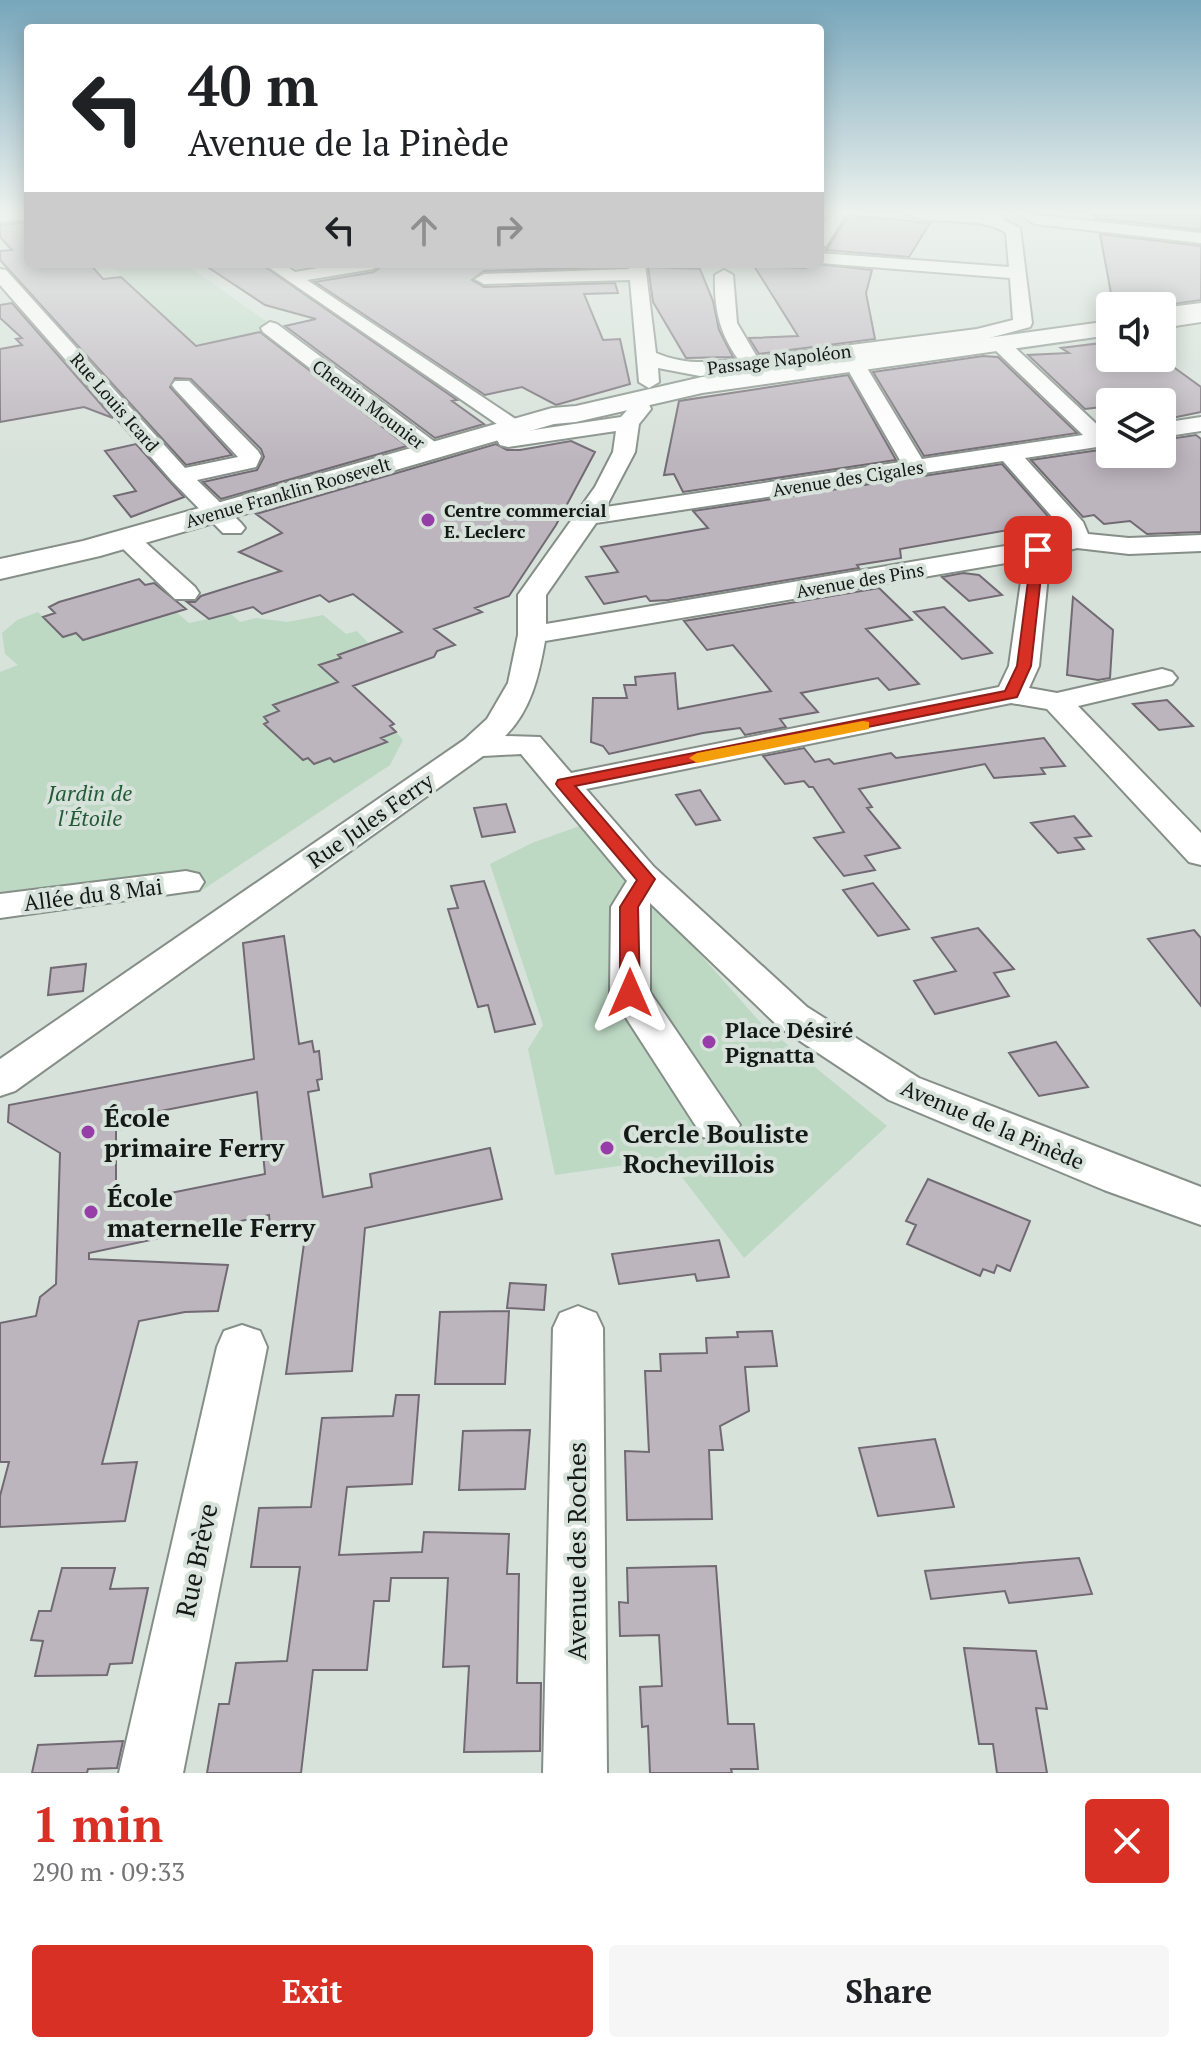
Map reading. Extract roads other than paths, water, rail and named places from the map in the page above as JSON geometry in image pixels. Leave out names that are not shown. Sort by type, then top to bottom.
[{"type":"main road","points":[[1176,319],[1201,315]]},
{"type":"main road","name":"Avenue Franklin Roosevelt","points":[[224,521],[431,450],[559,424],[598,431],[647,392],[854,363],[1002,336],[1096,329]]},
{"type":"main road","name":"Avenue Franklin Roosevelt","points":[[0,569],[67,555],[136,547],[510,433]]},
{"type":"main road","name":"Avenue Franklin Roosevelt","points":[[0,591],[75,577],[136,547]]},
{"type":"street","name":"Rue Louis Icard","points":[[19,296],[224,521]]},
{"type":"street","points":[[321,296],[510,433]]},
{"type":"street","points":[[641,296],[648,357],[647,392]]},
{"type":"street","points":[[723,296],[722,309],[739,350],[753,364]]},
{"type":"street","points":[[1020,296],[1023,323],[1002,336],[1096,429]]},
{"type":"street","points":[[1176,312],[1201,308]]},
{"type":"street","name":"Chemin Mounier","points":[[270,328],[431,450]]},
{"type":"street","name":"Passage Napoléon","points":[[648,357],[667,365],[700,370],[1002,336]]},
{"type":"street","points":[[854,363],[916,468]]},
{"type":"street","points":[[180,476],[248,462],[250,456],[182,385]]},
{"type":"street","name":"Rue Jules Ferry","points":[[598,431],[624,452],[628,423],[640,409],[647,392]]},
{"type":"street","name":"Avenue Franklin Roosevelt","points":[[510,433],[552,435],[598,431],[628,423]]},
{"type":"street","points":[[1176,428],[1201,424]]},
{"type":"street","name":"Rue Jules Ferry","points":[[0,1080],[475,747],[500,724],[523,683],[532,635],[532,595],[607,487],[598,431]]},
{"type":"street","name":"Avenue des Cigales","points":[[586,517],[1096,440]]},
{"type":"street","points":[[1009,454],[1074,527],[1077,540],[1129,546],[1201,543]]},
{"type":"street","name":"Avenue des Pins","points":[[532,635],[1038,550],[1077,540]]},
{"type":"street","points":[[136,547],[185,593]]},
{"type":"street","points":[[1011,694],[1024,666],[1038,550]]},
{"type":"street","points":[[564,784],[1011,694],[1057,702],[1162,678]]},
{"type":"street","points":[[475,747],[529,744],[523,683]]},
{"type":"street","points":[[1057,702],[1201,854]]},
{"type":"street","name":"Avenue de la Pinède","points":[[529,744],[646,879],[793,1017],[904,1089],[1120,1177],[1201,1206]]},
{"type":"street","points":[[646,879],[629,907],[630,993],[718,1125]]},
{"type":"street","name":"Allée du 8 Mai","points":[[0,906],[186,882]]},
{"type":"street","name":"Avenue des Roches","points":[[575,1773],[578,1328]]},
{"type":"street","name":"Rue Brève","points":[[151,1773],[242,1347]]},
{"type":"place","name":"Centre commercial E. Leclerc","points":[[428,520]]},
{"type":"place","name":"Place Désiré Pignatta","points":[[709,1042]]},
{"type":"place","name":"École primaire Ferry","points":[[88,1132]]},
{"type":"place","name":"Cercle Bouliste Rochevillois","points":[[607,1148]]},
{"type":"place","name":"École maternelle Ferry","points":[[91,1212]]},
{"type":"park label","name":"Jardin de l'Étoile","points":[[90,804]]}]
